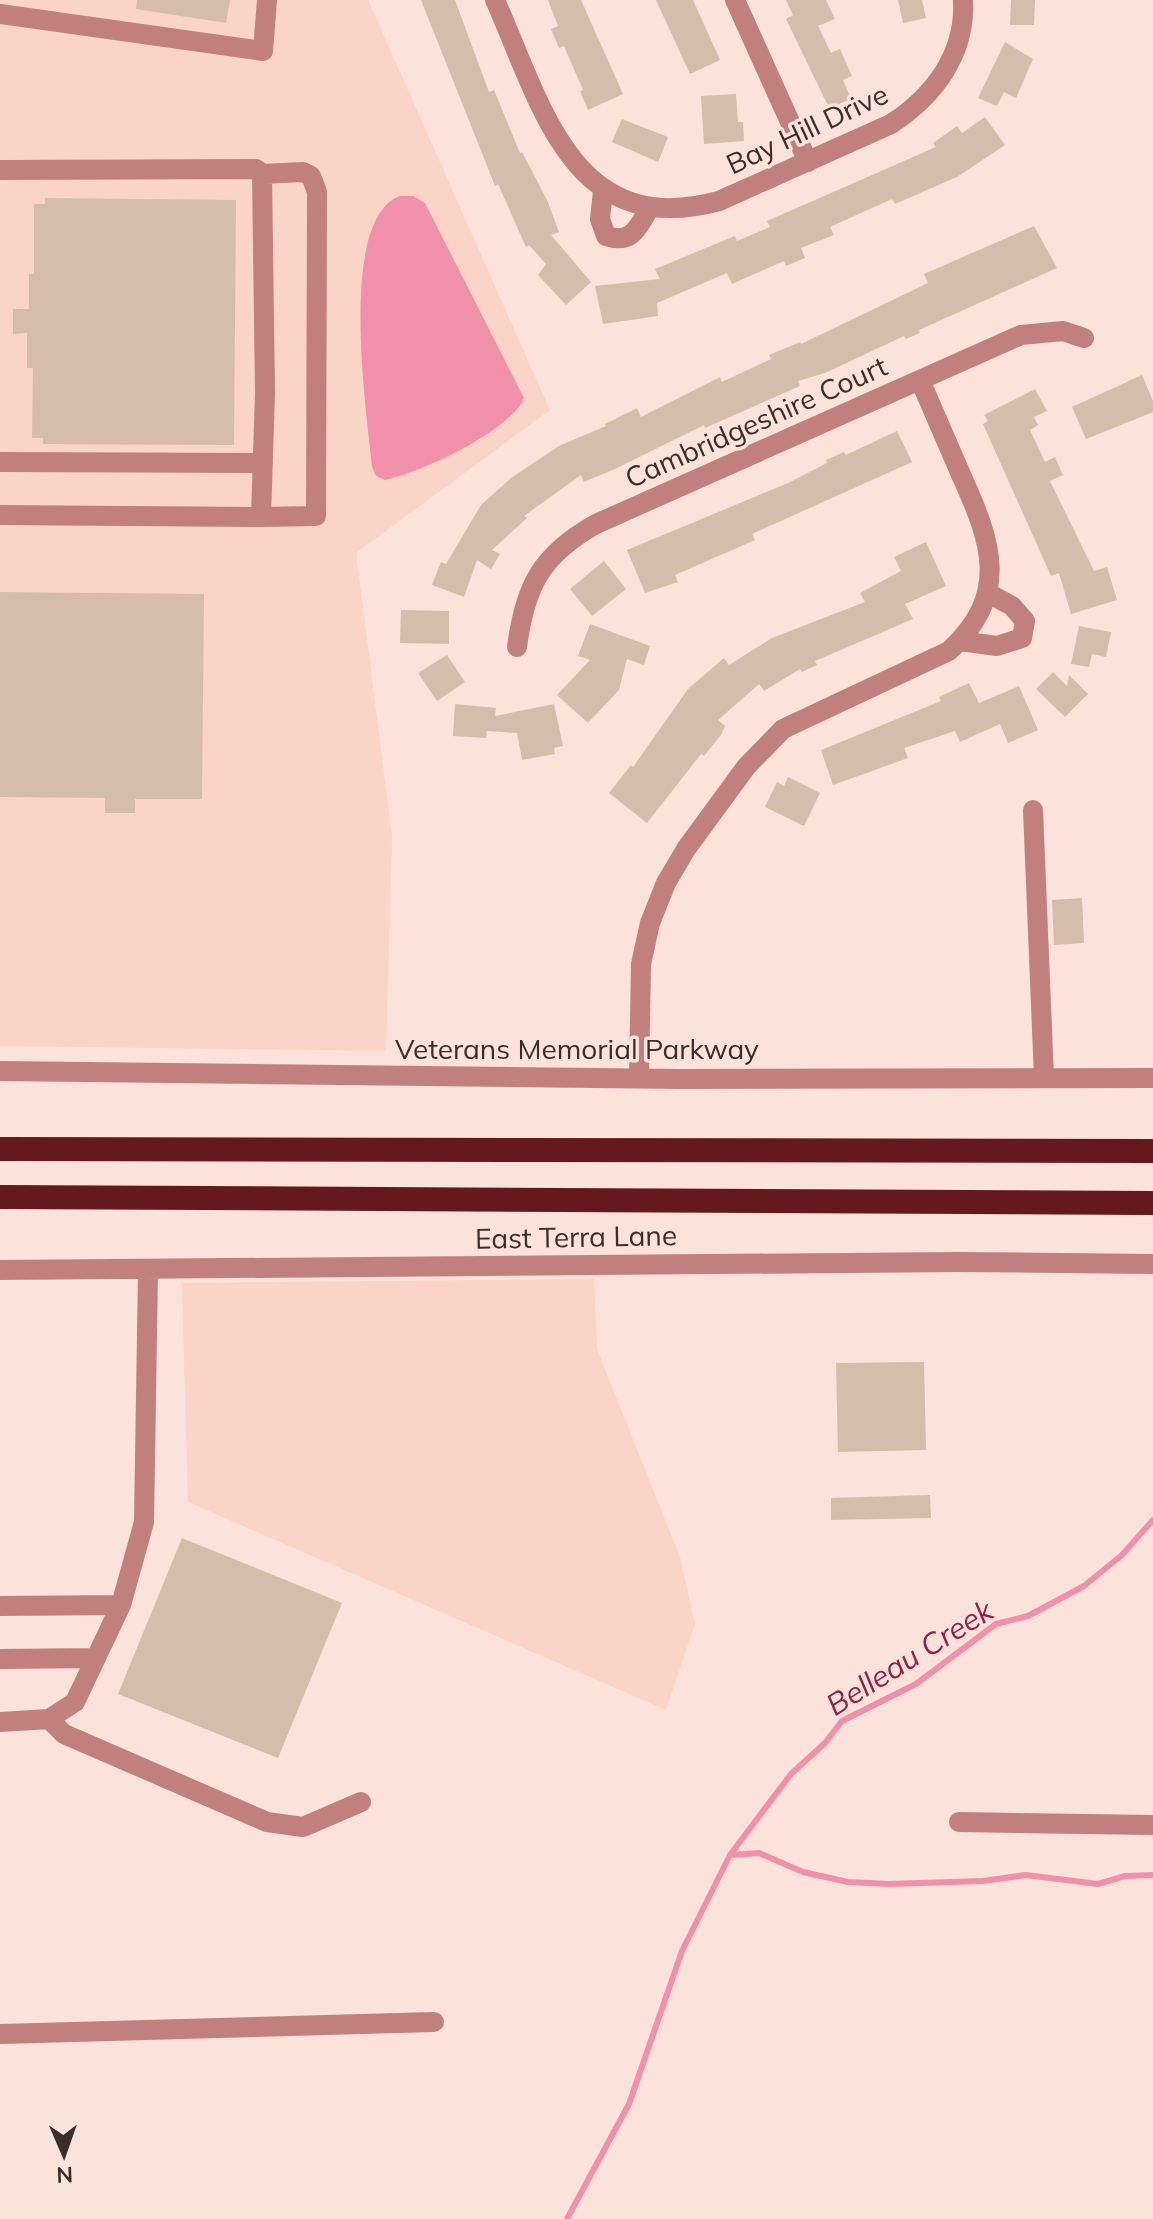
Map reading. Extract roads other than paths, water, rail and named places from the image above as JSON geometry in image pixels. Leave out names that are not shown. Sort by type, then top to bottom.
[{"type":"highway","points":[[0,1149],[1153,1151]]},
{"type":"highway","points":[[0,1197],[1153,1203]]},
{"type":"street","points":[[0,14],[263,51],[267,0]]},
{"type":"street","name":"Bay Hill Drive","points":[[495,0],[555,135],[577,167],[603,191],[650,207],[689,209],[719,201],[891,124],[932,91],[948,67],[959,40],[963,0]]},
{"type":"street","points":[[735,0],[808,162]]},
{"type":"street","points":[[0,170],[256,169],[262,174],[303,172],[311,176],[317,192],[319,432],[316,516],[0,515]]},
{"type":"street","points":[[261,517],[262,174]]},
{"type":"street","points":[[603,191],[600,219],[606,236],[619,241],[632,236],[650,207]]},
{"type":"street","name":"Cambridgeshire Court","points":[[517,647],[521,618],[537,574],[572,538],[1021,335],[1054,331],[1084,338]]},
{"type":"street","points":[[639,1078],[641,964],[650,923],[666,883],[711,814],[755,756],[783,729],[929,663],[967,635],[988,593],[991,560],[982,522],[920,380]]},
{"type":"street","points":[[0,462],[263,463]]},
{"type":"street","points":[[960,641],[997,646],[1022,638],[1025,621],[1012,606],[988,593]]},
{"type":"street","points":[[1033,810],[1044,1078]]},
{"type":"street","name":"Veterans Memorial Parkway","points":[[0,1071],[639,1078],[1153,1078]]},
{"type":"street","name":"East Terra Lane","points":[[0,1270],[958,1262],[1153,1264]]},
{"type":"street","points":[[0,1722],[49,1719],[75,1702],[121,1605],[144,1522],[148,1271]]},
{"type":"street","points":[[0,1606],[121,1605]]},
{"type":"street","points":[[0,1659],[96,1658]]},
{"type":"street","points":[[49,1719],[64,1734],[267,1822],[303,1827],[361,1802]]},
{"type":"street","points":[[959,1822],[1153,1825]]},
{"type":"street","points":[[0,2034],[434,2022]]},
{"type":"waterway","name":"Belleau Creek","points":[[567,2219],[629,2104],[682,1951],[730,1855],[791,1774],[825,1743],[842,1721],[916,1684],[996,1624],[1028,1616],[1084,1586],[1122,1555],[1153,1520]]},
{"type":"waterway","points":[[730,1855],[759,1853],[803,1872],[848,1882],[889,1884],[983,1881],[1026,1875],[1098,1884],[1125,1876],[1153,1875]]}]
